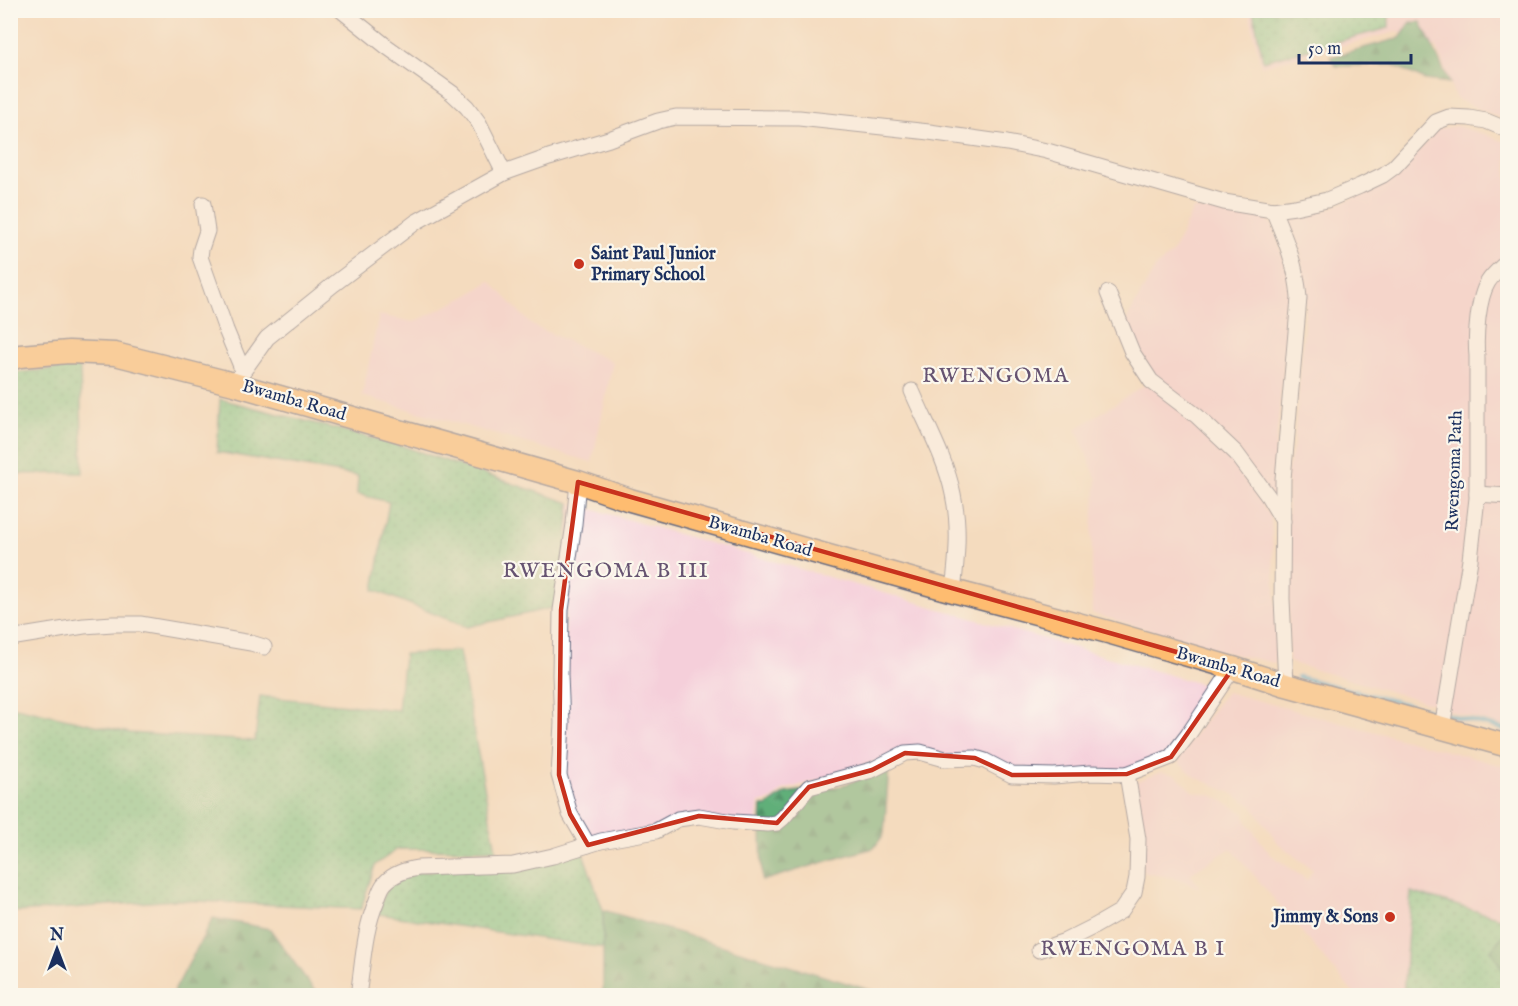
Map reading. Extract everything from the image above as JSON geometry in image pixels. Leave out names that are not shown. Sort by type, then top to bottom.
[{"type":"main road","name":"Bwamba Road","points":[[10,359],[20,356],[69,352],[115,354],[239,377],[630,500],[1508,746]]},
{"type":"street","points":[[341,10],[386,46],[452,93],[466,107],[479,123],[504,174]]},
{"type":"street","points":[[239,377],[267,338],[416,222],[504,174],[549,156],[676,117],[799,118],[1007,142],[1047,151],[1224,202],[1273,210],[1327,200],[1383,175],[1436,122],[1449,117],[1486,121],[1508,130]]},
{"type":"street","points":[[203,204],[207,231],[200,257],[226,330],[239,377]]},
{"type":"street","points":[[1273,210],[1293,263],[1299,298],[1284,460],[1282,599],[1286,685]]},
{"type":"street","name":"Rwengoma Path","points":[[1442,728],[1470,561],[1477,494],[1477,325],[1487,284],[1508,261]]},
{"type":"street","points":[[1108,293],[1132,352],[1151,381],[1197,416],[1236,453],[1268,496],[1283,521]]},
{"type":"street","points":[[912,391],[946,468],[953,493],[958,542],[953,591]]},
{"type":"street","points":[[578,482],[561,610],[562,723],[559,775],[570,814],[588,845]]},
{"type":"street","points":[[1477,494],[1508,496]]},
{"type":"street","points":[[10,638],[84,626],[140,624],[264,647]]},
{"type":"street","points":[[358,996],[366,932],[383,885],[394,875],[404,871],[418,868],[513,865],[588,845],[656,831],[678,819],[699,816],[733,822],[777,823],[809,787],[872,770],[905,753],[920,752],[945,759],[975,758],[1012,775],[1127,774],[1170,757],[1188,735],[1233,668]]},
{"type":"street","points":[[1039,950],[1065,941],[1095,926],[1121,910],[1134,892],[1137,877],[1138,839],[1127,774]]},
{"type":"highlighted area","points":[[578,482],[1233,668],[1171,757],[1127,774],[1012,775],[975,758],[905,753],[872,770],[809,787],[777,823],[699,816],[588,845],[570,814],[559,775],[561,610]]},
{"type":"shaded area","points":[[1249,11],[1507,11],[1507,121],[1456,99],[1437,48],[1399,31],[1261,66]]},
{"type":"shaded area","points":[[1457,126],[1507,143],[1507,496],[1484,495],[1507,499],[1507,727],[1289,662],[1287,472],[1294,446],[1306,306],[1300,250],[1289,223],[1296,216],[1332,208],[1395,177],[1437,129]]},
{"type":"shaded area","points":[[1193,209],[1263,215],[1274,227],[1287,269],[1290,302],[1273,475],[1274,506],[1230,456],[1271,517],[1277,630],[1275,663],[1215,650],[1092,613],[1092,529],[1097,480],[1076,429],[1151,381],[1119,334],[1155,268],[1173,252]]},
{"type":"shaded area","points":[[490,281],[532,325],[613,362],[592,462],[362,396],[379,315],[414,322],[467,296]]},
{"type":"shaded area","points":[[570,503],[1204,685],[1168,753],[1130,769],[1066,775],[897,754],[783,790],[772,800],[759,803],[756,826],[691,820],[586,842],[570,814],[562,723]]},
{"type":"shaded area","points":[[1226,692],[1507,767],[1507,920],[1411,892],[1403,995],[1355,995],[1231,848],[1190,874],[1200,888],[1178,879],[1143,872],[1137,781],[1161,772],[1176,775],[1193,791],[1214,796],[1244,813],[1246,821],[1270,854],[1307,880],[1313,870],[1279,844],[1252,806],[1230,792],[1197,778],[1177,759]]},
{"type":"green space","points":[[1253,11],[1389,11],[1389,28],[1263,61]]},
{"type":"green space","points":[[1411,22],[1421,22],[1450,83],[1425,80],[1393,65],[1336,66],[1330,57],[1400,38]]},
{"type":"green space","points":[[80,367],[83,473],[11,474],[11,373]]},
{"type":"green space","points":[[220,399],[399,445],[570,503],[561,606],[467,627],[374,590],[389,502],[357,494],[358,476],[217,452]]},
{"type":"green space","points":[[459,651],[496,850],[398,849],[375,865],[361,909],[176,900],[19,912],[11,910],[11,706],[130,733],[255,741],[260,696],[398,710],[404,654]]},
{"type":"green space","points":[[889,768],[884,834],[874,848],[762,881],[762,806],[767,806],[785,793],[841,786]]},
{"type":"green space","points":[[581,847],[603,910],[603,948],[378,914],[390,876],[503,862]]},
{"type":"green space","points":[[1411,892],[1507,920],[1507,930],[1492,950],[1507,977],[1507,995],[1403,996]]},
{"type":"green space","points":[[603,910],[887,995],[603,995]]},
{"type":"green space","points":[[213,918],[270,929],[314,990],[327,995],[172,995]]},
{"type":"green space","points":[[1507,930],[1507,977],[1491,950]]},
{"type":"waterway","points":[[1298,677],[1508,730]]},
{"type":"place","name":"Saint Paul Junior Primary School","points":[[579,264]]},
{"type":"place","name":"Jimmy & Sons","points":[[1390,917]]},
{"type":"district","name":"RWENGOMA","points":[[996,376]]},
{"type":"district","name":"RWENGOMA B III","points":[[606,571]]},
{"type":"district","name":"RWENGOMA B I","points":[[1133,949]]}]
